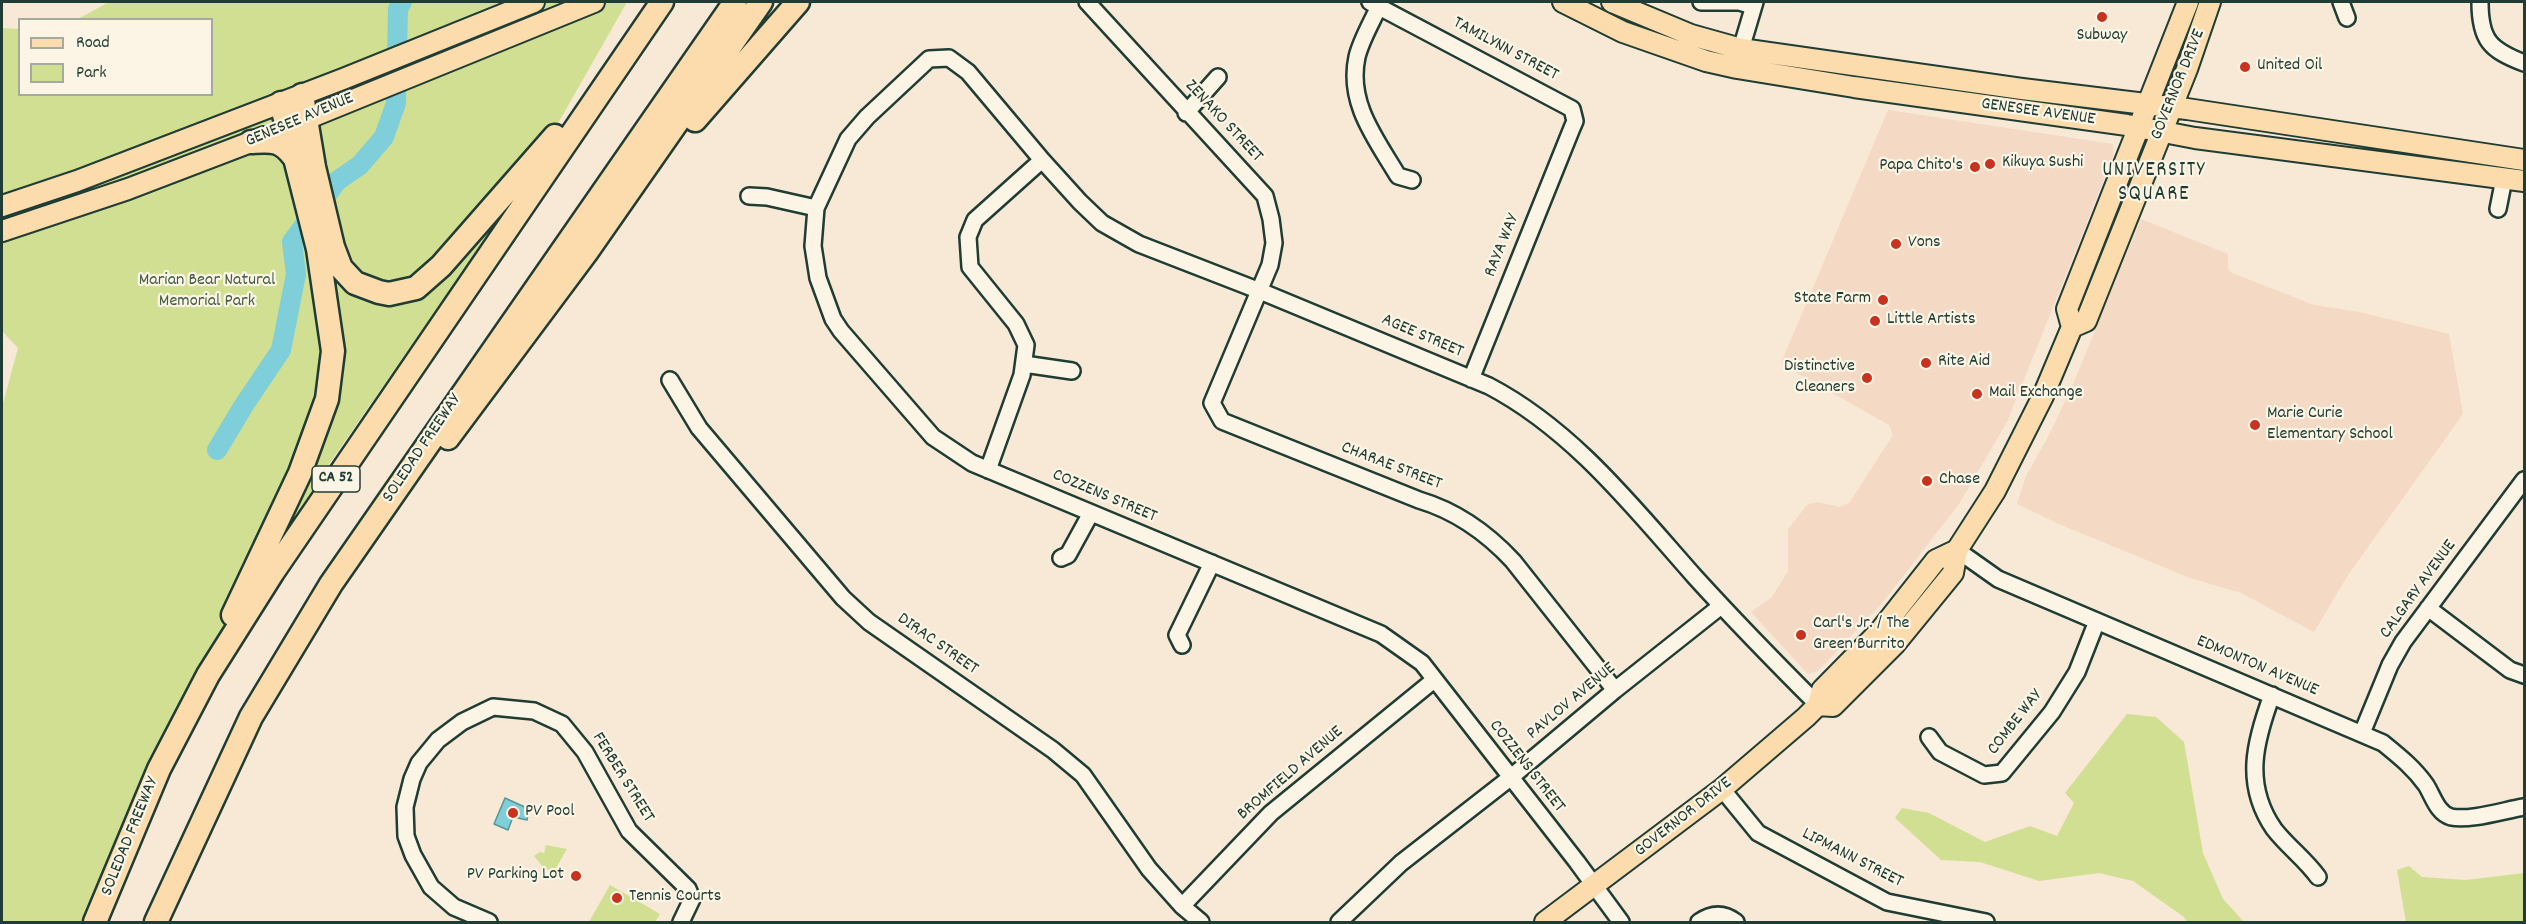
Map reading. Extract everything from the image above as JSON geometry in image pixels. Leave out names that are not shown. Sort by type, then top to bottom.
[{"type":"highway","name":"SOLEDAD FREEWAY","points":[[95,922],[159,769],[208,675],[273,572],[662,2]]},
{"type":"highway","name":"SOLEDAD FREEWAY","points":[[156,922],[251,717],[331,584],[735,2]]},
{"type":"highway","points":[[331,584],[428,466],[586,254],[761,2]]},
{"type":"highway","points":[[586,254],[691,124],[798,2]]},
{"type":"highway","points":[[251,142],[284,145],[301,163],[341,268],[355,283],[389,294],[416,288],[441,266],[621,60]]},
{"type":"highway","points":[[208,675],[244,589],[300,473],[327,399],[333,351],[318,249],[301,163],[298,123],[302,95]]},
{"type":"highway","points":[[280,103],[298,123]]},
{"type":"main road","name":"GENESEE AVENUE","points":[[2,206],[77,181],[302,95],[534,2]]},
{"type":"main road","name":"GENESEE AVENUE","points":[[2,231],[128,189],[251,142],[594,2]]},
{"type":"main road","name":"GENESEE AVENUE","points":[[1563,2],[1652,44],[1737,68],[1878,91],[2139,127],[2222,142],[2524,181]]},
{"type":"main road","name":"GENESEE AVENUE","points":[[1612,2],[1690,35],[1741,49],[2171,107],[2524,160]]},
{"type":"main road","name":"GOVERNOR DRIVE","points":[[1545,922],[1596,886],[1722,789],[1818,705],[1822,690],[1880,631],[1936,560],[1958,550],[1995,491],[2030,424],[2072,327],[2067,309],[2187,2]]},
{"type":"main road","name":"GOVERNOR DRIVE","points":[[2072,327],[2086,321],[2203,26],[2210,2]]},
{"type":"street","name":"ZENAKO STREET","points":[[1087,2],[1264,196],[1271,219],[1274,243],[1270,265],[1260,291]]},
{"type":"street","points":[[1701,2],[1754,4],[1741,49]]},
{"type":"street","points":[[2341,2],[2348,18]]},
{"type":"street","points":[[2480,2],[2482,31],[2487,42],[2497,51],[2524,63]]},
{"type":"street","points":[[1375,4],[1357,57],[1356,94],[1360,111],[1398,176],[1412,180]]},
{"type":"street","name":"TAMILYNN STREET","points":[[1375,4],[1567,104],[1572,109],[1575,121],[1572,128]]},
{"type":"street","name":"COZZENS STREET","points":[[968,72],[949,58],[929,59],[867,117],[848,139],[816,208],[813,246],[818,278],[837,325],[933,436],[972,464],[1381,634],[1422,663],[1596,886],[1621,922]]},
{"type":"street","name":"AGEE STREET","points":[[968,72],[1042,160],[1102,223],[1139,244],[1260,291],[1471,379],[1513,399],[1538,416],[1598,469],[1721,606],[1818,705]]},
{"type":"street","points":[[1186,113],[1218,77]]},
{"type":"street","name":"RAYA WAY","points":[[1471,379],[1572,128]]},
{"type":"street","points":[[988,470],[1024,364],[1026,345],[1016,324],[970,267],[968,237],[975,220],[1042,160]]},
{"type":"street","points":[[2499,209],[2504,179]]},
{"type":"street","points":[[749,196],[767,197],[816,208]]},
{"type":"street","name":"CHARAE STREET","points":[[1260,291],[1212,403],[1222,421],[1419,500],[1440,506],[1477,528],[1513,561],[1615,690]]},
{"type":"street","points":[[1024,364],[1072,371]]},
{"type":"street","name":"DIRAC STREET","points":[[670,380],[699,428],[843,598],[869,622],[1053,750],[1083,776],[1149,869],[1182,906],[1201,922]]},
{"type":"street","name":"CALGARY AVENUE","points":[[2362,733],[2390,666],[2403,642],[2524,480]]},
{"type":"street","points":[[1061,558],[1068,555],[1091,513]]},
{"type":"street","name":"EDMONTON AVENUE","points":[[1958,550],[1998,579],[2383,743],[2409,764],[2426,785],[2439,810],[2448,816],[2461,818],[2524,807]]},
{"type":"street","points":[[1182,645],[1177,635],[1212,563]]},
{"type":"street","name":"PAVLOV AVENUE","points":[[1339,922],[1401,863],[1510,778],[1615,690],[1721,606]]},
{"type":"street","points":[[2428,608],[2510,670],[2524,675]]},
{"type":"street","name":"COMBE WAY","points":[[1929,737],[1940,752],[1984,775],[2002,773],[2052,712],[2077,672],[2097,621]]},
{"type":"street","name":"BROMFIELD AVENUE","points":[[1182,906],[1271,813],[1434,680]]},
{"type":"street","points":[[2272,695],[2259,732],[2254,758],[2255,780],[2262,805],[2274,829],[2307,862],[2318,878]]},
{"type":"street","name":"FERBER STREET","points":[[489,922],[454,907],[431,887],[412,855],[406,836],[405,807],[419,764],[438,740],[462,722],[493,707],[534,711],[562,724],[585,752],[629,831],[688,889],[692,899],[681,922]]},
{"type":"street","name":"LIPMANN STREET","points":[[1722,789],[1758,833],[1849,874],[1887,902],[1986,922]]},
{"type":"street","points":[[1699,922],[1707,917],[1721,915],[1735,921]]},
{"type":"shaded area","name":"UNIVERSITY SQUARE","points":[[1888,110],[2113,144],[2113,157],[2007,422],[1959,504],[1883,602],[1818,671],[1808,674],[1751,612],[1772,597],[1788,571],[1788,529],[1807,505],[1817,502],[1840,507],[1850,502],[1893,435],[1889,425],[1788,368],[1782,361]]},
{"type":"shaded area","name":"Marie Curie Elementary School","points":[[2141,219],[2228,254],[2228,269],[2232,273],[2314,305],[2359,312],[2449,334],[2463,414],[2348,575],[2314,632],[2241,593],[2190,578],[2059,524],[2017,504],[2026,476],[2071,389]]},
{"type":"green space","name":"Marian Bear Natural Memorial Park","points":[[109,2],[627,2],[524,183],[327,467],[294,553],[207,695],[173,760],[108,922],[2,922],[2,407],[18,348],[2,331],[2,28],[18,29],[18,96],[213,96],[213,18],[80,18]]},
{"type":"green space","points":[[2127,714],[2156,717],[2184,742],[2203,853],[2223,899],[2244,922],[2187,922],[2184,917],[2133,881],[2099,873],[2039,881],[1980,862],[1941,860],[1895,818],[1902,808],[1929,813],[1985,842],[2030,826],[2057,836],[2074,803],[2065,793]]},
{"type":"green space","points":[[546,845],[567,849],[553,873],[543,867],[534,856],[540,852],[544,853]]},
{"type":"green space","points":[[2409,866],[2422,877],[2466,880],[2524,873],[2524,922],[2406,922],[2397,870]]},
{"type":"green space","name":"Tennis Courts","points":[[610,885],[660,914],[655,922],[589,922]]},
{"type":"water","name":"PV Pool","points":[[505,798],[529,809],[527,820],[513,817],[508,830],[494,824]]},
{"type":"waterway","points":[[217,450],[281,350],[296,274],[292,242],[337,181],[360,165],[384,137],[396,103],[398,9],[402,2]]},
{"type":"place","name":"Subway","points":[[2102,17]]},
{"type":"place","name":"United Oil","points":[[2245,67]]},
{"type":"place","name":"Kikuya Sushi","points":[[1990,164]]},
{"type":"place","name":"Papa Chito's","points":[[1975,167]]},
{"type":"place","name":"Vons","points":[[1896,244]]},
{"type":"place","name":"State Farm","points":[[1883,300]]},
{"type":"place","name":"Little Artists","points":[[1875,321]]},
{"type":"place","name":"Rite Aid","points":[[1926,363]]},
{"type":"place","name":"Distinctive Cleaners","points":[[1867,378]]},
{"type":"place","name":"Mail Exchange","points":[[1977,394]]},
{"type":"place","name":"Marie Curie Elementary School","points":[[2255,425]]},
{"type":"place","name":"Chase","points":[[1927,481]]},
{"type":"place","name":"Carl's Jr. / The Green Burrito","points":[[1801,635]]},
{"type":"place","name":"PV Pool","points":[[513,813]]},
{"type":"place","name":"PV Parking Lot","points":[[576,876]]},
{"type":"place","name":"Tennis Courts","points":[[617,898]]},
{"type":"district","name":"UNIVERSITY SQUARE","points":[[2154,184]]}]
